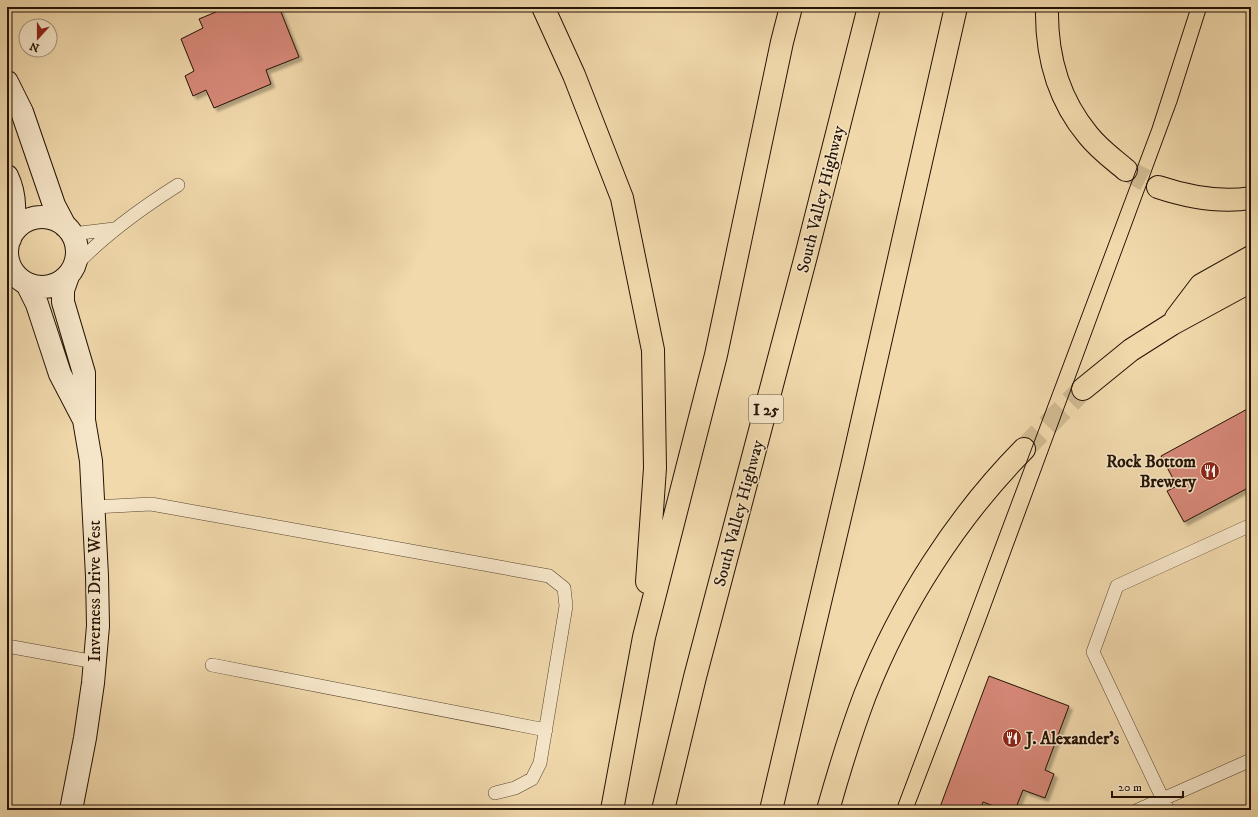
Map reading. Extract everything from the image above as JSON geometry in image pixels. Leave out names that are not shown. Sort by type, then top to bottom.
[{"type":"highway","points":[[543,7],[574,75],[622,198],[653,350],[655,468],[644,637]]},
{"type":"highway","points":[[612,810],[644,637],[716,355],[791,7]]},
{"type":"highway","name":"South Valley Highway","points":[[663,810],[695,677],[806,256],[869,7]]},
{"type":"highway","points":[[771,810],[853,462],[956,7]]},
{"type":"highway","points":[[1046,7],[1050,53],[1062,93],[1088,136],[1126,170]]},
{"type":"highway","points":[[1158,187],[1205,199],[1224,200],[1251,198]]},
{"type":"highway","points":[[1172,324],[1201,285],[1251,257]]},
{"type":"highway","points":[[1083,389],[1131,350],[1172,324],[1251,281]]},
{"type":"highway","points":[[1172,324],[1251,296]]},
{"type":"highway","points":[[828,810],[865,695],[898,625],[952,535],[985,491],[1024,448]]},
{"type":"main road","points":[[7,82],[22,112],[54,205],[76,245],[77,256],[71,272],[59,283],[48,287],[37,287],[17,279],[12,269],[8,259],[8,245],[15,210],[13,189],[7,176]]},
{"type":"main road","points":[[8,245],[15,229],[23,222],[33,218],[44,217],[55,220],[69,230]]},
{"type":"main road","name":"Inverness Drive West","points":[[71,272],[63,290],[63,302],[84,373],[84,420],[91,461],[98,612],[95,662],[85,738],[71,810]]},
{"type":"main road","name":"Inverness Drive West","points":[[17,279],[37,304],[60,374],[84,420]]},
{"type":"lane","points":[[71,272],[114,229],[139,210],[178,185]]},
{"type":"lane","points":[[69,230],[114,229]]},
{"type":"lane","points":[[94,507],[151,504],[549,576],[564,588],[566,606],[540,763],[532,779],[515,788],[495,793]]},
{"type":"lane","points":[[1166,805],[1093,652],[1117,586],[1251,525]]},
{"type":"lane","points":[[7,646],[95,662]]},
{"type":"lane","points":[[212,666],[546,730]]},
{"type":"lane","points":[[1138,810],[1166,805],[1251,760]]},
{"type":"building","points":[[228,7],[243,7],[246,12],[259,7],[279,7],[299,57],[266,70],[271,84],[214,108],[206,90],[193,96],[185,76],[194,71],[181,39],[203,28],[199,19]]},
{"type":"building","name":"Rock Bottom Brewery","points":[[1251,407],[1251,498],[1246,489],[1184,522],[1167,491],[1177,486],[1161,456]]},
{"type":"building","name":"J. Alexander's","points":[[989,676],[1069,706],[1045,770],[1054,774],[1045,798],[1023,790],[1015,810],[1004,810],[983,802],[980,810],[947,810],[940,807]]},
{"type":"tunnel","points":[[1126,170],[1158,187]]},
{"type":"tunnel","points":[[1024,449],[1083,389]]},
{"type":"tram line","points":[[896,810],[1152,128],[1191,7]]},
{"type":"tram line","points":[[913,810],[984,625],[1177,102],[1207,7]]},
{"type":"place","name":"Rock Bottom Brewery","points":[[1210,471]]},
{"type":"place","name":"J. Alexander's","points":[[1012,738]]}]
